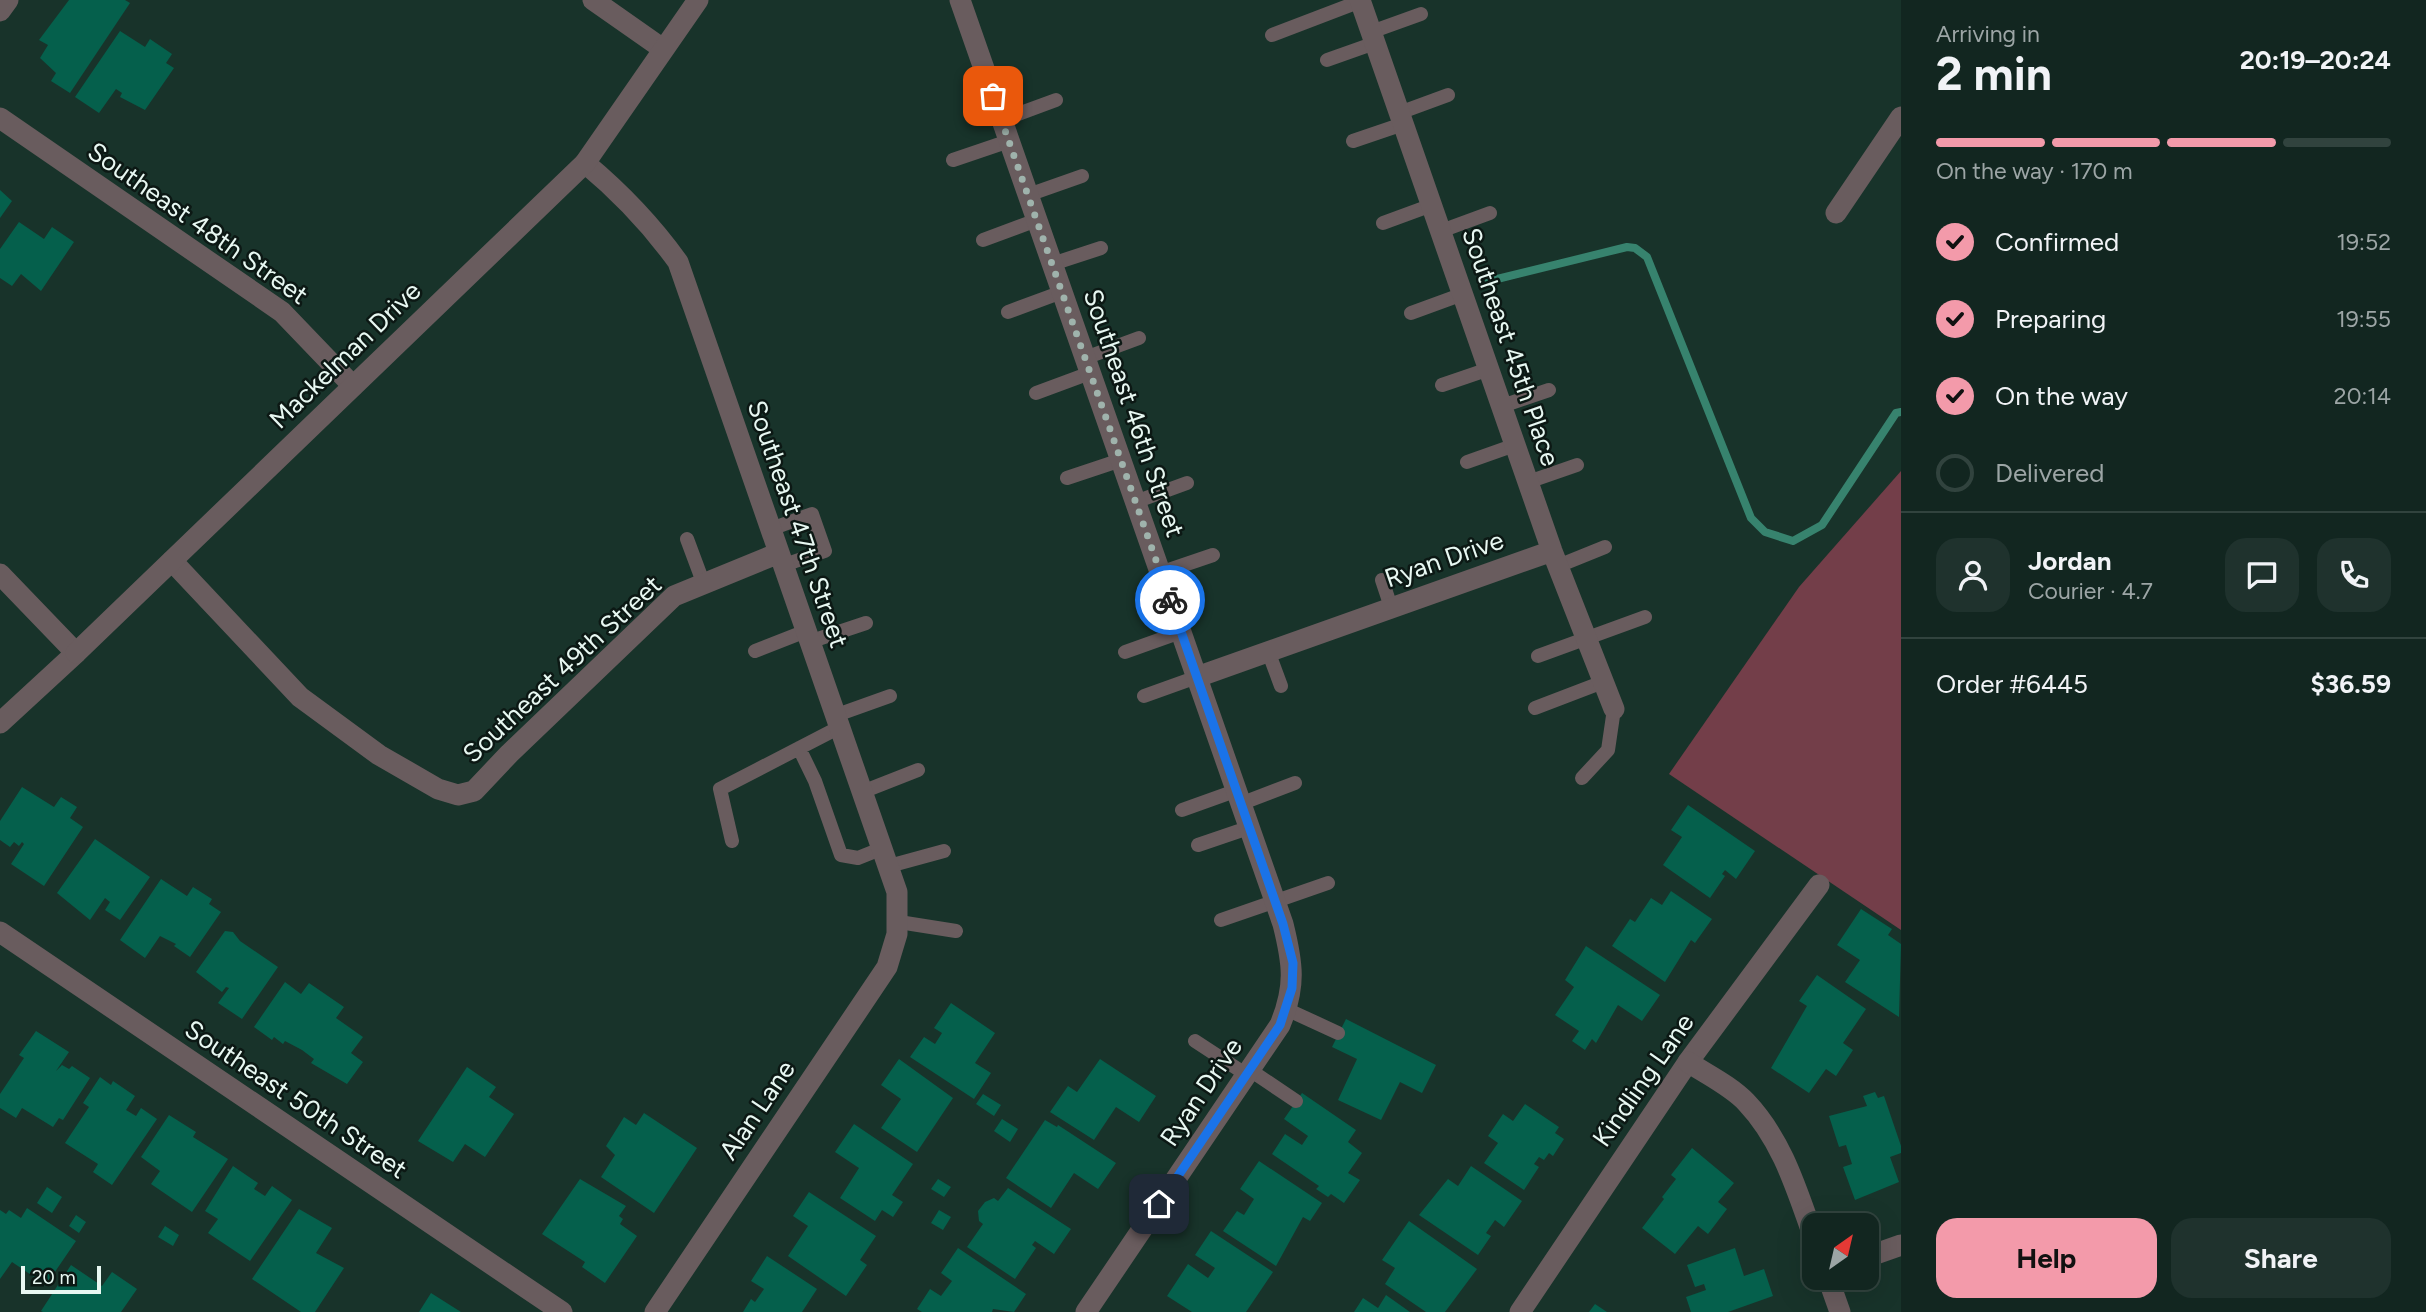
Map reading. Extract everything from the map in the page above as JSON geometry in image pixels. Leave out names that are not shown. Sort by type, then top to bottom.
[{"type":"street","points":[[0,11],[8,0]]},
{"type":"street","points":[[593,0],[663,49]]},
{"type":"street","name":"Mackelman Drive","points":[[0,723],[585,163],[698,0]]},
{"type":"street","name":"Southeast 46th Street","points":[[960,0],[1275,901],[1293,963]]},
{"type":"street","name":"Southeast 45th Place","points":[[1361,1],[1555,558],[1614,709]]},
{"type":"street","points":[[1836,213],[1901,117]]},
{"type":"street","name":"Southeast 48th Street","points":[[0,118],[282,312],[353,386]]},
{"type":"street","name":"Southeast 47th Street","points":[[585,163],[643,216],[678,262],[836,722],[886,857],[897,892],[898,928]]},
{"type":"street","name":"Ryan Drive","points":[[1197,677],[1391,607],[1555,558]]},
{"type":"street","name":"Southeast 49th Street","points":[[172,561],[300,697],[379,755],[438,789],[457,795],[474,791],[674,596],[703,582],[782,559]]},
{"type":"street","points":[[0,574],[76,653]]},
{"type":"street","name":"Kindling Lane","points":[[1520,1312],[1688,1062],[1819,885]]},
{"type":"street","name":"Alan Lane","points":[[655,1312],[887,967],[898,928]]},
{"type":"street","name":"Southeast 50th Street","points":[[0,932],[562,1312]]},
{"type":"street","name":"Ryan Drive","points":[[1086,1312],[1248,1073],[1286,1009],[1292,988],[1293,963]]},
{"type":"street","points":[[1688,1062],[1744,1100],[1768,1128],[1785,1159],[1805,1213]]},
{"type":"street","points":[[1880,1252],[1901,1245]]},
{"type":"street","points":[[1832,1290],[1840,1312]]},
{"type":"lane","points":[[1272,35],[1361,1]]},
{"type":"lane","points":[[1327,60],[1421,14]]},
{"type":"lane","points":[[1353,141],[1448,95]]},
{"type":"lane","points":[[1002,120],[1056,100]]},
{"type":"lane","points":[[953,160],[1009,141]]},
{"type":"lane","points":[[1028,194],[1082,176]]},
{"type":"lane","points":[[1383,223],[1432,205]]},
{"type":"lane","points":[[1441,231],[1490,213]]},
{"type":"lane","points":[[983,240],[1037,220]]},
{"type":"lane","points":[[1052,264],[1101,248]]},
{"type":"lane","points":[[1008,312],[1062,292]]},
{"type":"lane","points":[[1411,313],[1463,294]]},
{"type":"lane","points":[[1036,394],[1139,338]]},
{"type":"lane","points":[[1443,385],[1489,369]]},
{"type":"lane","points":[[1502,406],[1549,390]]},
{"type":"lane","points":[[1467,462],[1515,444]]},
{"type":"lane","points":[[1068,478],[1121,460]]},
{"type":"lane","points":[[1528,482],[1577,465]]},
{"type":"lane","points":[[1136,502],[1187,483]]},
{"type":"lane","points":[[771,529],[812,514],[825,551],[782,559]]},
{"type":"lane","points":[[687,539],[703,582]]},
{"type":"lane","points":[[1555,558],[1605,547]]},
{"type":"lane","points":[[1160,573],[1213,555]]},
{"type":"lane","points":[[1382,580],[1391,607]]},
{"type":"lane","points":[[1538,656],[1645,617]]},
{"type":"lane","points":[[755,651],[866,623]]},
{"type":"lane","points":[[1125,652],[1181,632]]},
{"type":"lane","points":[[1268,651],[1281,686]]},
{"type":"lane","points":[[1144,696],[1197,677]]},
{"type":"lane","points":[[1535,708],[1603,682]]},
{"type":"lane","points":[[732,841],[720,789],[799,748],[836,722],[890,696]]},
{"type":"lane","points":[[1582,778],[1608,750],[1614,709]]},
{"type":"lane","points":[[799,748],[815,781],[841,855],[858,858],[886,857],[944,851]]},
{"type":"lane","points":[[862,792],[918,770]]},
{"type":"lane","points":[[1182,810],[1295,783]]},
{"type":"lane","points":[[1198,845],[1248,828]]},
{"type":"lane","points":[[1221,920],[1328,883]]},
{"type":"lane","points":[[898,928],[956,931]]},
{"type":"lane","points":[[1286,1009],[1338,1032]]},
{"type":"lane","points":[[1195,1041],[1296,1101]]},
{"type":"shaded area","points":[[1901,471],[1901,930],[1669,774],[1799,587]]},
{"type":"building","points":[[69,0],[125,0],[130,3],[70,93],[51,81],[56,73],[40,58],[48,45],[39,40]]},
{"type":"building","points":[[120,31],[145,47],[150,39],[172,54],[166,63],[174,68],[145,110],[120,97],[122,93],[116,89],[99,113],[75,97]]},
{"type":"building","points":[[0,190],[12,201],[0,218]]},
{"type":"building","points":[[19,222],[44,239],[52,227],[74,242],[41,291],[21,274],[12,286],[0,278],[0,249]]},
{"type":"building","points":[[22,787],[54,807],[61,797],[77,807],[70,818],[83,827],[44,886],[11,864],[24,844],[22,842],[19,846],[14,842],[10,847],[0,840],[0,821]]},
{"type":"building","points":[[1688,805],[1755,851],[1736,879],[1725,870],[1722,874],[1725,876],[1710,898],[1663,865],[1682,837],[1671,830]]},
{"type":"building","points":[[95,839],[150,877],[120,920],[105,910],[110,902],[105,898],[90,920],[57,893]]},
{"type":"building","points":[[161,879],[187,896],[193,887],[212,899],[209,904],[221,912],[190,957],[174,946],[176,944],[160,936],[145,958],[120,940]]},
{"type":"building","points":[[1671,891],[1712,919],[1695,943],[1691,940],[1665,982],[1612,946],[1630,919],[1635,922],[1651,898],[1662,905]]},
{"type":"building","points":[[1861,909],[1892,929],[1888,935],[1901,944],[1899,1017],[1845,982],[1860,960],[1837,945]]},
{"type":"building","points":[[225,931],[233,932],[240,941],[278,967],[242,1019],[218,1003],[229,988],[226,987],[222,992],[196,972]]},
{"type":"building","points":[[1586,946],[1660,995],[1642,1021],[1618,1005],[1596,1043],[1592,1039],[1585,1050],[1572,1041],[1579,1031],[1555,1015],[1574,987],[1565,980]]},
{"type":"building","points":[[1817,975],[1866,1009],[1843,1043],[1853,1050],[1836,1076],[1826,1069],[1809,1093],[1771,1068],[1807,1006],[1799,1001]]},
{"type":"building","points":[[285,982],[301,994],[309,983],[344,1007],[336,1018],[363,1037],[351,1053],[363,1062],[347,1084],[311,1063],[314,1059],[302,1050],[285,1041],[283,1044],[274,1037],[272,1040],[254,1027]]},
{"type":"building","points":[[951,1003],[995,1033],[975,1063],[991,1073],[974,1099],[910,1057],[924,1037],[935,1044],[942,1033],[934,1028]]},
{"type":"building","points":[[1346,1019],[1436,1065],[1422,1093],[1400,1082],[1381,1120],[1338,1100],[1357,1059],[1332,1047]]},
{"type":"building","points":[[36,1031],[69,1052],[56,1071],[62,1065],[69,1069],[72,1066],[90,1078],[63,1120],[59,1118],[53,1127],[22,1108],[16,1118],[0,1108],[0,1094],[24,1058],[19,1055]]},
{"type":"building","points":[[899,1059],[953,1098],[917,1152],[881,1128],[901,1099],[881,1085]]},
{"type":"building","points":[[1100,1059],[1156,1096],[1139,1122],[1116,1107],[1094,1140],[1050,1112],[1068,1086],[1077,1092]]},
{"type":"building","points":[[467,1067],[496,1087],[489,1097],[514,1114],[485,1157],[465,1144],[453,1162],[418,1141]]},
{"type":"building","points":[[100,1077],[111,1085],[113,1081],[135,1096],[126,1110],[136,1116],[141,1108],[157,1119],[112,1185],[93,1172],[98,1164],[65,1143],[89,1107],[83,1103]]},
{"type":"building","points":[[1875,1092],[1878,1098],[1884,1096],[1901,1146],[1901,1153],[1890,1157],[1899,1182],[1855,1200],[1843,1167],[1852,1164],[1846,1145],[1839,1147],[1829,1116],[1867,1106],[1863,1096]]},
{"type":"building","points":[[1302,1093],[1356,1130],[1348,1142],[1362,1153],[1348,1173],[1360,1180],[1344,1203],[1331,1194],[1328,1197],[1316,1189],[1319,1186],[1272,1154],[1285,1134],[1302,1145],[1308,1136],[1284,1119]]},
{"type":"building","points":[[983,1094],[1001,1105],[994,1116],[976,1104]]},
{"type":"building","points":[[1525,1104],[1559,1127],[1555,1133],[1564,1139],[1553,1156],[1549,1153],[1544,1160],[1539,1157],[1534,1164],[1539,1167],[1524,1190],[1484,1163],[1498,1143],[1488,1136],[1503,1114],[1513,1121]]},
{"type":"building","points":[[644,1113],[697,1148],[654,1213],[601,1177],[615,1155],[606,1146],[624,1117],[636,1125]]},
{"type":"building","points":[[169,1115],[196,1132],[193,1137],[228,1159],[192,1212],[151,1184],[160,1171],[141,1157]]},
{"type":"building","points":[[1002,1119],[1018,1129],[1010,1142],[994,1131]]},
{"type":"building","points":[[1045,1120],[1057,1127],[1058,1125],[1116,1163],[1098,1189],[1074,1173],[1051,1208],[1006,1178]]},
{"type":"building","points":[[854,1124],[913,1164],[892,1195],[903,1202],[893,1217],[882,1210],[875,1221],[840,1198],[859,1168],[835,1152]]},
{"type":"building","points":[[1692,1148],[1734,1183],[1718,1202],[1727,1209],[1708,1234],[1698,1226],[1675,1254],[1642,1228],[1676,1179],[1671,1175]]},
{"type":"building","points":[[1259,1161],[1322,1203],[1310,1221],[1303,1217],[1276,1266],[1223,1231],[1237,1211],[1244,1215],[1254,1199],[1240,1189]]},
{"type":"building","points":[[233,1166],[258,1183],[254,1189],[265,1196],[272,1186],[292,1200],[250,1261],[208,1233],[218,1219],[205,1211]]},
{"type":"building","points":[[1471,1166],[1522,1201],[1504,1227],[1495,1220],[1486,1233],[1491,1236],[1478,1255],[1419,1215],[1448,1179],[1458,1186]]},
{"type":"building","points":[[580,1179],[626,1206],[619,1216],[623,1219],[620,1224],[637,1236],[605,1283],[582,1267],[585,1262],[542,1234]]},
{"type":"building","points":[[938,1179],[951,1187],[944,1197],[931,1189]]},
{"type":"building","points":[[47,1187],[62,1197],[52,1213],[37,1203]]},
{"type":"building","points":[[1008,1188],[1071,1229],[1054,1254],[1035,1241],[1032,1245],[1036,1248],[1015,1279],[967,1247],[983,1224],[979,1221],[978,1211],[985,1202],[994,1198],[998,1201]]},
{"type":"building","points":[[809,1192],[876,1236],[860,1260],[867,1265],[846,1296],[788,1256],[808,1226],[793,1216]]},
{"type":"building","points":[[27,1208],[76,1241],[46,1285],[12,1262],[0,1279],[0,1210],[6,1214],[9,1210],[21,1218]]},
{"type":"building","points":[[299,1209],[332,1228],[316,1253],[344,1268],[315,1312],[301,1312],[252,1279]]},
{"type":"building","points":[[939,1210],[951,1217],[943,1230],[931,1223]]},
{"type":"building","points":[[76,1215],[86,1222],[79,1233],[69,1226]]},
{"type":"building","points":[[1409,1221],[1477,1269],[1445,1312],[1426,1312],[1385,1284],[1395,1268],[1382,1260]]},
{"type":"building","points":[[165,1226],[179,1235],[173,1246],[158,1237]]},
{"type":"building","points":[[1211,1231],[1273,1272],[1246,1312],[1192,1312],[1167,1296],[1188,1264],[1208,1278],[1215,1268],[1195,1255]]},
{"type":"building","points":[[958,1248],[1026,1294],[1014,1312],[993,1309],[992,1312],[922,1312],[917,1309],[930,1289],[941,1296],[952,1281],[941,1273]]},
{"type":"building","points":[[1735,1248],[1744,1276],[1764,1269],[1773,1296],[1728,1312],[1691,1312],[1686,1297],[1706,1290],[1704,1284],[1695,1287],[1687,1265]]},
{"type":"building","points":[[767,1256],[817,1289],[802,1312],[743,1312],[751,1299],[755,1302],[764,1289],[751,1281]]},
{"type":"building","points":[[71,1265],[102,1286],[112,1272],[137,1289],[121,1312],[41,1311]]},
{"type":"building","points":[[431,1293],[461,1312],[419,1312]]},
{"type":"building","points":[[1386,1295],[1410,1312],[1354,1312],[1363,1298],[1378,1308]]},
{"type":"building","points":[[1595,1304],[1607,1312],[1589,1312]]},
{"type":"waterway","points":[[1489,281],[1627,247],[1635,248],[1647,257],[1751,518],[1765,532],[1793,541],[1822,525],[1896,413],[1901,412]]},
{"type":"way so far","points":[[993,96],[1170,600]]},
{"type":"route","points":[[1159,1204],[1280,1025],[1292,988],[1293,963],[1283,924],[1170,600]]}]
